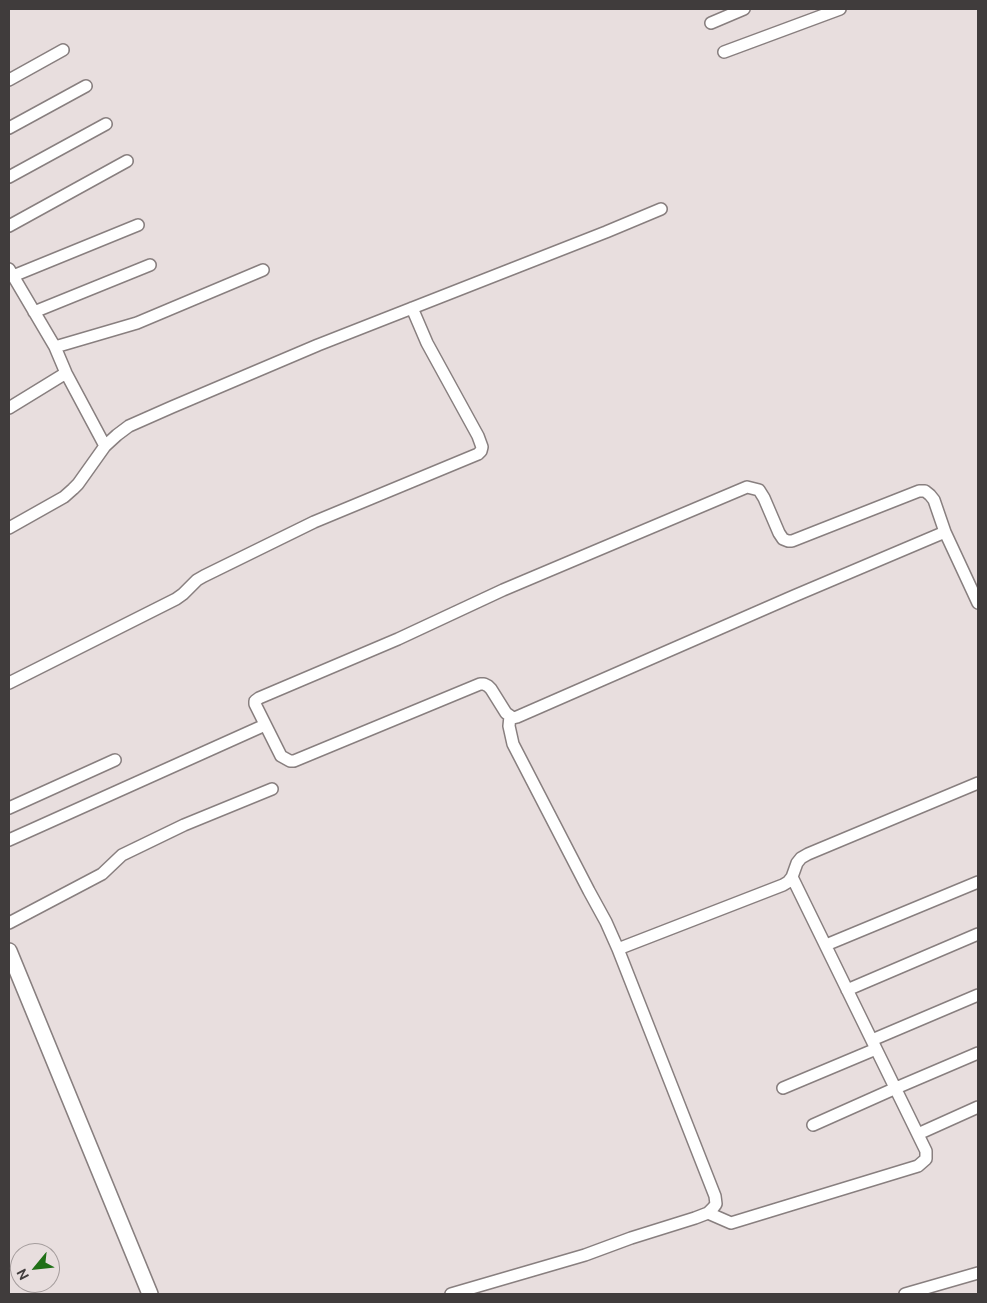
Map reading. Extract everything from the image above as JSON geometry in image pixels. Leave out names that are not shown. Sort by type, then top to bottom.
[{"type":"street","points":[[711,24],[744,9]]},
{"type":"street","points":[[724,52],[840,9]]},
{"type":"street","points":[[9,80],[63,50]]},
{"type":"street","points":[[9,128],[86,86]]},
{"type":"street","points":[[9,177],[106,124]]},
{"type":"street","points":[[9,226],[127,162]]},
{"type":"street","points":[[9,528],[64,497],[78,484],[105,446],[129,426],[318,345],[661,209]]},
{"type":"street","points":[[105,446],[54,347],[11,272],[138,225]]},
{"type":"street","points":[[34,312],[150,265]]},
{"type":"street","points":[[54,347],[136,323],[263,270]]},
{"type":"street","points":[[9,683],[176,598],[204,576],[314,522],[478,454],[482,447],[478,436],[427,343],[412,308]]},
{"type":"street","points":[[9,408],[66,372]]},
{"type":"street","points":[[945,532],[517,718],[513,718],[506,713],[491,689],[484,684],[480,684],[294,761],[290,761],[281,756],[255,704],[259,698],[398,639],[503,590],[747,487],[759,490],[779,533],[783,539],[788,541],[919,491],[926,491],[934,500],[945,532],[978,603]]},
{"type":"street","points":[[451,1294],[585,1255],[695,1218],[708,1213],[716,1204],[715,1196],[618,948],[513,744],[509,726],[510,716]]},
{"type":"street","points":[[9,840],[265,725]]},
{"type":"street","points":[[9,808],[115,760]]},
{"type":"street","points":[[618,948],[783,885],[788,882],[801,858],[808,854],[978,783]]},
{"type":"street","points":[[9,922],[102,874],[122,855],[184,825],[272,789]]},
{"type":"street","points":[[708,1213],[731,1223],[918,1166],[926,1159],[926,1151],[918,1134],[792,876]]},
{"type":"street","points":[[826,945],[978,882]]},
{"type":"street","points":[[847,990],[978,934]]},
{"type":"street","points":[[9,951],[150,1294]]},
{"type":"street","points":[[784,1088],[978,995]]},
{"type":"street","points":[[813,1125],[978,1054]]},
{"type":"street","points":[[918,1134],[978,1108]]},
{"type":"street","points":[[905,1294],[978,1273]]}]
